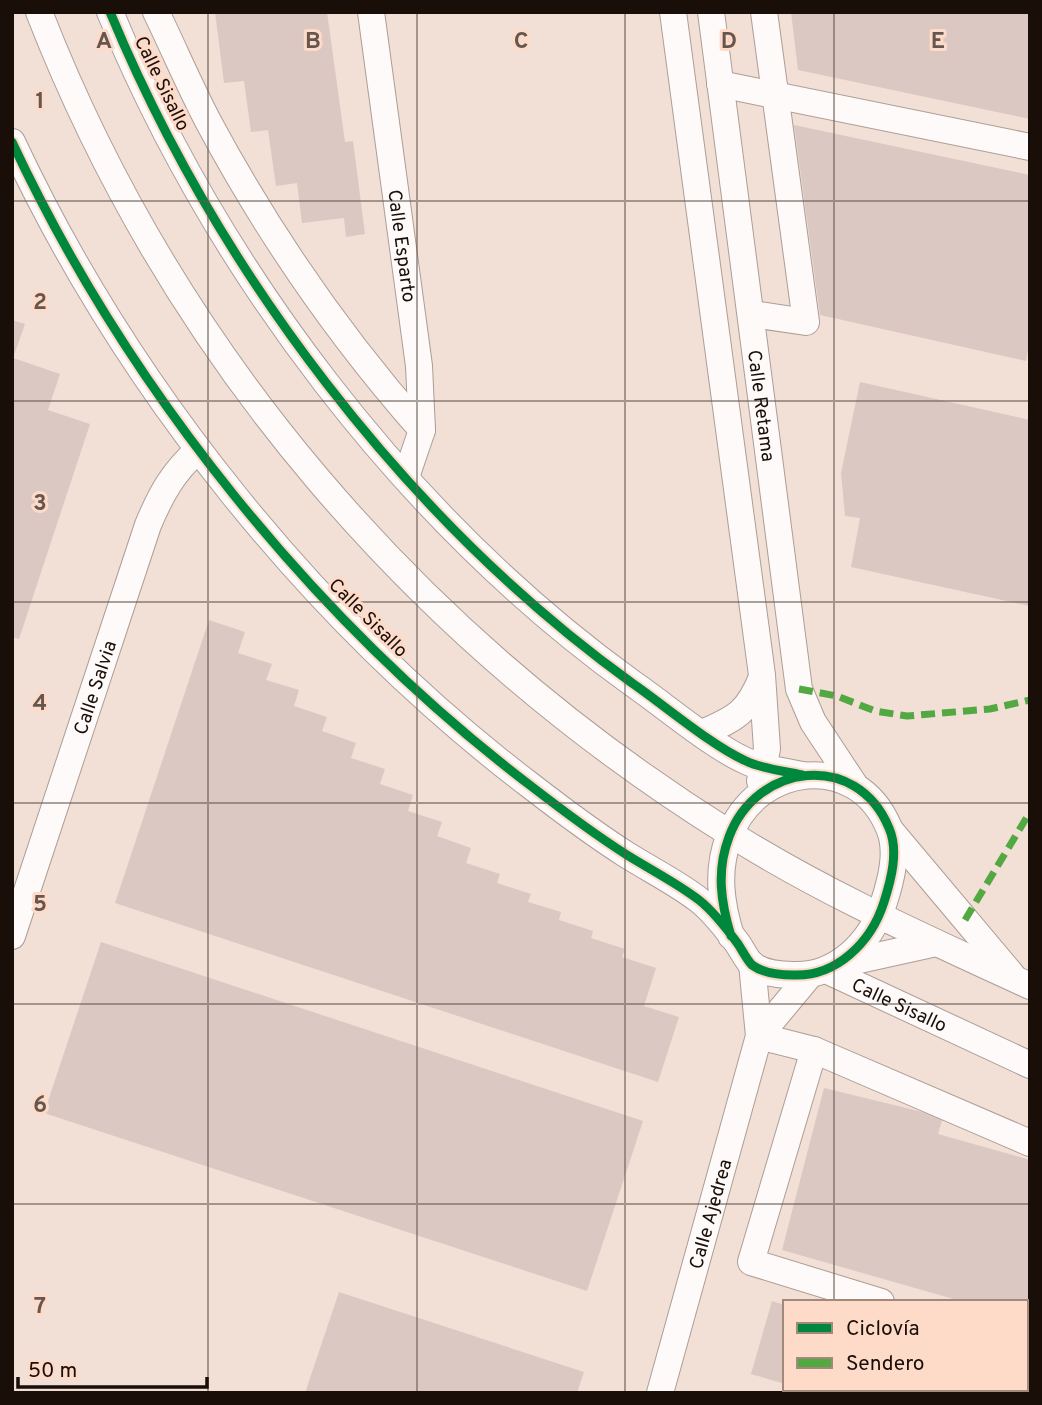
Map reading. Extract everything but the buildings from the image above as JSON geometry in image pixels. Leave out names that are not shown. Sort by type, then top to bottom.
[{"type":"street","points":[[39,12],[54,51],[137,222],[224,362],[326,489],[417,589],[534,694],[646,778],[730,833],[880,915],[1022,983]]},
{"type":"street","name":"Calle Sisallo","points":[[110,12],[133,67],[173,144],[264,296],[329,386],[445,519],[552,619],[604,662],[746,762],[802,775],[825,774],[854,784]]},
{"type":"street","name":"Calle Sisallo","points":[[156,12],[209,123],[283,250],[370,371],[422,430]]},
{"type":"street","name":"Calle Esparto","points":[[371,12],[419,366],[422,430],[406,477]]},
{"type":"street","name":"Calle Retama","points":[[673,12],[762,675],[766,749],[756,796]]},
{"type":"street","name":"Calle Retama","points":[[710,12],[752,314],[799,689],[813,722],[854,784],[1022,983]]},
{"type":"street","points":[[752,314],[806,323],[764,12]]},
{"type":"street","points":[[720,84],[1030,147]]},
{"type":"street","name":"Calle Sisallo","points":[[12,142],[93,292],[198,450],[260,528],[338,614],[432,704],[529,785],[621,851],[700,901],[732,936],[752,964],[776,974],[826,970],[1030,1065]]},
{"type":"street","name":"Calle Salvia","points":[[12,936],[148,525],[162,491],[178,467],[198,450]]},
{"type":"street","points":[[702,733],[734,717],[752,703],[762,675]]},
{"type":"street","points":[[732,936],[720,884],[730,833],[756,796],[776,784],[802,775]]},
{"type":"street","points":[[880,915],[892,870],[891,831]]},
{"type":"street","name":"Calle Ajedrea","points":[[759,1036],[880,915]]},
{"type":"street","points":[[826,970],[936,943]]},
{"type":"street","name":"Calle Ajedrea","points":[[660,1393],[759,1036],[752,964]]},
{"type":"street","points":[[759,1036],[814,1050],[1030,1143]]},
{"type":"street","points":[[814,1050],[751,1262],[874,1300]]},
{"type":"marked path","points":[[799,689],[837,696],[875,711],[907,716],[990,709],[1030,700]]},
{"type":"marked path","points":[[965,920],[1030,812]]},
{"type":"cycle path","points":[[110,12],[154,108],[205,203],[262,294],[326,383],[395,467],[470,545],[549,618],[632,683],[703,736],[733,754],[759,766],[802,775]]},
{"type":"cycle path","points":[[12,142],[58,234],[111,323],[170,411],[234,495],[302,575],[375,651],[451,721],[578,822],[704,904],[715,915],[729,932],[734,938],[752,965],[777,974],[809,974],[837,964],[861,944],[878,917],[893,865],[892,837],[874,803],[854,786],[831,777],[807,776],[783,781],[761,793],[742,812],[729,837],[722,862],[721,887],[725,911],[728,924],[731,936]]}]
